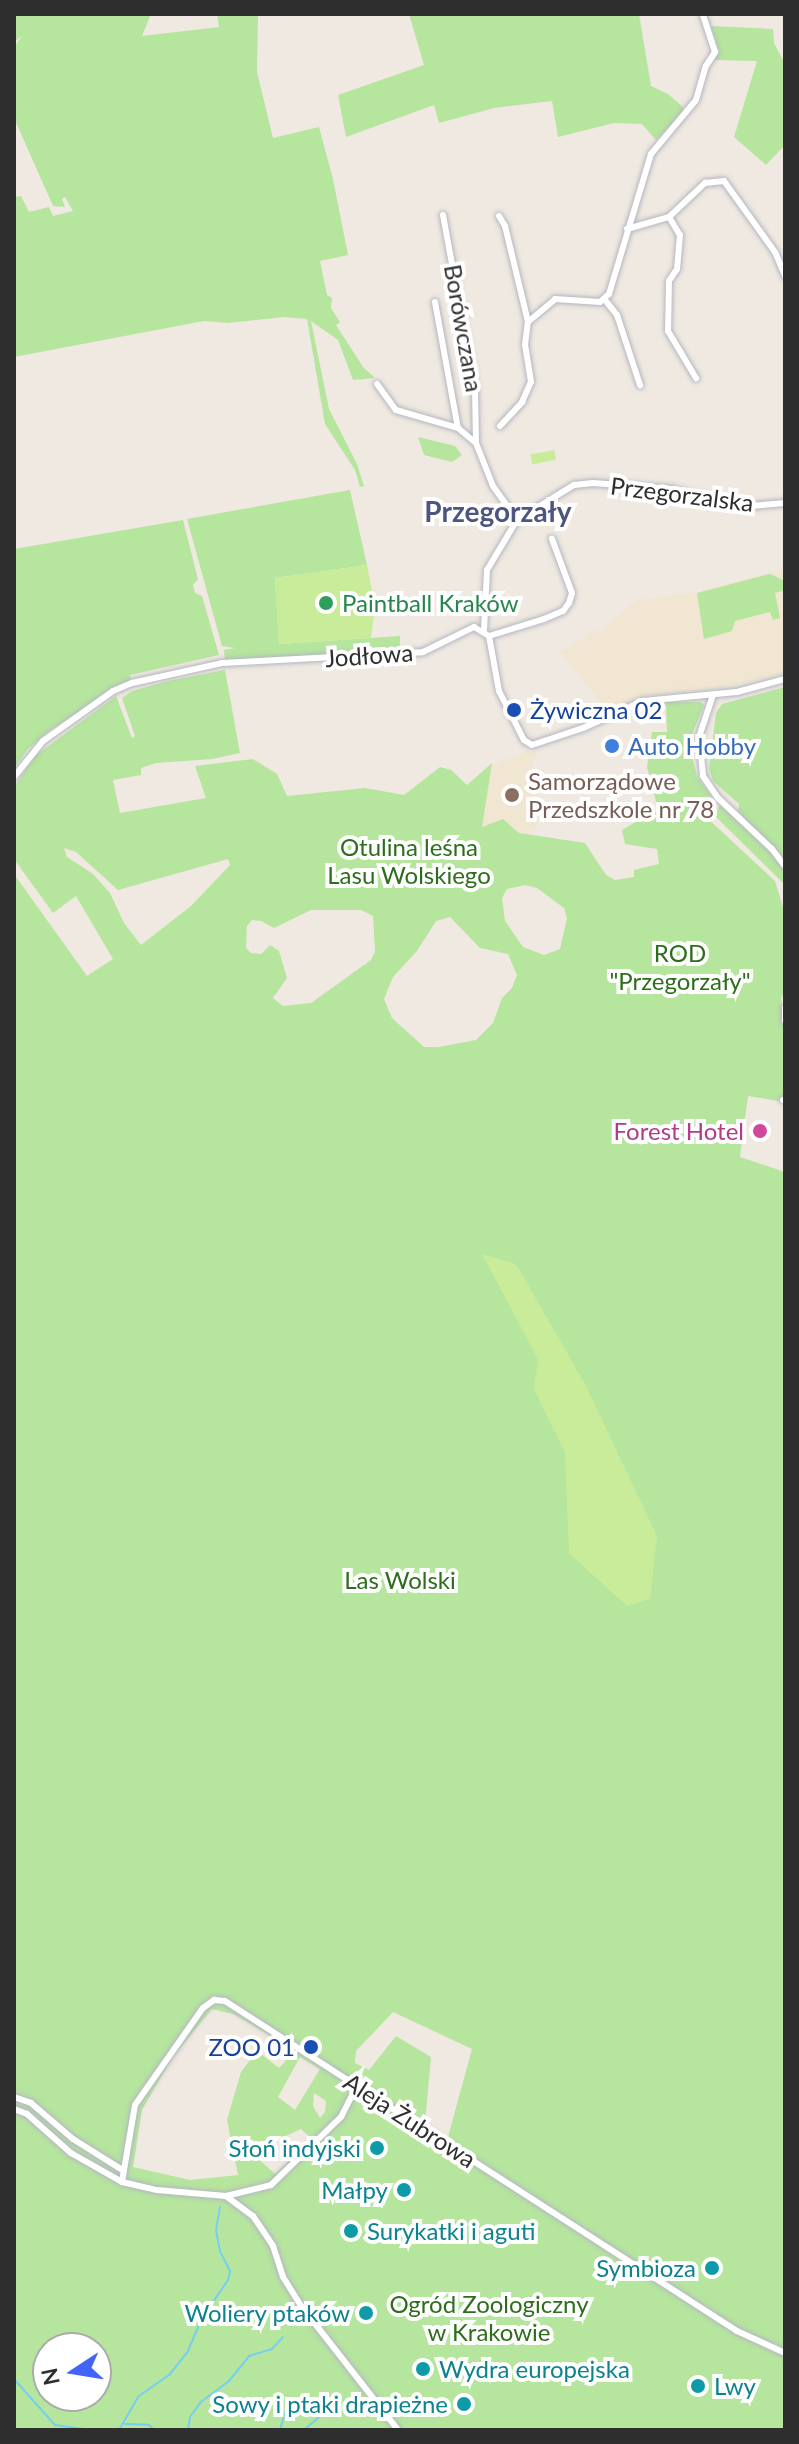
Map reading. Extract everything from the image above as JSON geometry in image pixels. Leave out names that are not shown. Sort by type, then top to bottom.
[{"type":"street","points":[[605,300],[651,154],[696,100],[706,66],[715,52],[703,14]]},
{"type":"street","points":[[627,229],[669,217],[705,183],[724,181],[775,252],[785,276]]},
{"type":"street","name":"Borówczana","points":[[443,215],[475,390],[476,443]]},
{"type":"street","points":[[499,216],[505,226],[528,322],[525,345],[531,382],[522,402],[500,426]]},
{"type":"street","points":[[669,217],[680,235],[677,269],[669,281],[668,331],[696,378]]},
{"type":"street","points":[[528,322],[555,299],[605,300]]},
{"type":"street","points":[[605,300],[617,315],[640,385]]},
{"type":"street","points":[[435,302],[458,428]]},
{"type":"street","points":[[377,384],[396,410],[458,428],[476,443],[493,486],[517,520]]},
{"type":"street","name":"Przegorzalska","points":[[487,633],[487,570],[517,520],[569,488],[593,483],[671,489],[739,507],[785,503]]},
{"type":"street","name":"Jodłowa","points":[[14,777],[28,756],[53,733],[113,691],[140,680],[222,663],[423,652],[467,628],[487,633],[544,619],[563,611],[572,593],[552,539]]},
{"type":"street","points":[[487,633],[499,691],[524,740],[532,745],[583,728],[643,701],[713,695],[785,679]]},
{"type":"street","points":[[713,695],[698,742],[703,776],[718,798],[772,849],[785,866]]},
{"type":"street","points":[[785,1008],[785,1021]]},
{"type":"street","name":"Aleja Żubrowa","points":[[122,2182],[135,2105],[203,2008],[214,2000],[234,2005],[737,2331],[785,2353]]},
{"type":"street","points":[[14,2109],[27,2114],[71,2153],[122,2182],[157,2190],[226,2196],[271,2185],[341,2117],[357,2085]]},
{"type":"street","points":[[14,2097],[31,2103],[73,2139],[124,2171]]},
{"type":"street","points":[[226,2196],[253,2216],[273,2246],[283,2277],[302,2307],[398,2430]]},
{"type":"shaded area","points":[[782,569],[785,673],[715,689],[647,695],[610,713],[560,652],[596,630],[599,632],[637,600],[697,592]]},
{"type":"shaded area","name":"Samorządowe Przedszkole nr 78","points":[[525,752],[537,752],[532,766],[539,794],[534,796],[537,829],[530,832],[531,836],[519,833],[503,819],[482,827],[492,766]]},
{"type":"green space","points":[[14,14],[151,14],[142,36],[219,27],[217,14],[258,14],[257,72],[273,138],[319,127],[333,179],[348,255],[320,261],[327,295],[332,298],[331,308],[340,322],[336,325],[363,367],[375,378],[353,380],[338,340],[311,321],[329,409],[357,464],[364,486],[360,487],[355,470],[325,424],[307,319],[284,317],[228,323],[204,321],[14,357],[14,197],[21,196],[29,212],[49,207],[53,216],[73,211],[65,197],[62,199],[65,207],[53,206],[14,118],[14,47],[22,36],[14,42]]},
{"type":"green space","points":[[409,14],[639,14],[651,86],[668,94],[683,107],[684,112],[656,140],[642,124],[614,123],[558,137],[552,101],[494,108],[439,123],[434,105],[346,137],[338,95],[424,65]]},
{"type":"green space","points":[[711,26],[773,29],[774,43],[785,64],[785,145],[766,165],[734,137],[757,61],[715,60],[718,48]]},
{"type":"green space","points":[[418,437],[455,446],[462,455],[452,462],[424,455]]},
{"type":"green space","points":[[554,450],[556,460],[532,464],[530,455]]},
{"type":"green space","points":[[350,490],[367,565],[275,578],[279,644],[400,636],[400,648],[358,654],[225,660],[224,650],[235,648],[222,646],[187,519]]},
{"type":"green space","points":[[183,520],[198,579],[193,585],[195,593],[202,596],[219,655],[130,675],[131,679],[50,730],[27,750],[14,769],[14,549]]},
{"type":"green space","name":"Paintball Kraków","points":[[367,565],[375,607],[371,638],[279,644],[275,578]]},
{"type":"green space","points":[[770,574],[785,581],[785,590],[775,593],[780,618],[773,620],[770,612],[735,621],[732,631],[704,639],[697,593]]},
{"type":"green space","name":"Las Wolski","points":[[225,670],[240,753],[212,759],[156,763],[141,768],[141,775],[113,780],[120,813],[206,798],[195,766],[253,759],[277,774],[287,796],[365,788],[404,795],[440,767],[451,770],[467,785],[492,763],[482,827],[503,819],[519,833],[585,843],[606,875],[615,880],[634,877],[634,870],[659,864],[657,849],[625,844],[622,830],[658,809],[647,767],[652,732],[667,732],[666,702],[701,702],[704,705],[693,732],[691,753],[697,776],[713,799],[705,816],[775,881],[785,914],[785,988],[781,999],[785,1028],[785,1102],[748,1096],[740,1157],[785,1172],[785,2430],[14,2430],[14,874],[87,976],[113,959],[76,896],[53,913],[14,859],[14,787],[35,756],[116,696],[132,738],[135,736],[122,698],[132,691]],"holes":[[[64,848],[76,852],[118,890],[228,859],[230,865],[191,906],[141,945],[124,923],[110,893],[93,874],[67,857]],[[525,885],[537,888],[564,908],[567,918],[560,949],[544,955],[523,947],[505,921],[502,898],[507,889]],[[311,910],[361,910],[373,916],[375,951],[371,960],[311,1003],[283,1006],[273,998],[287,978],[279,951],[270,945],[261,954],[251,953],[246,948],[247,926],[252,920],[274,928]],[[450,917],[480,948],[508,954],[517,975],[512,988],[502,998],[493,1023],[476,1040],[424,1047],[392,1018],[384,999],[393,977],[417,951],[436,921]],[[212,2009],[233,2014],[281,2042],[285,2062],[279,2068],[257,2051],[241,2072],[227,2120],[238,2175],[190,2180],[133,2167],[142,2110],[172,2058]],[[393,2012],[472,2049],[448,2137],[425,2122],[431,2057],[396,2036],[369,2070],[355,2063],[356,2051]],[[300,2057],[320,2069],[295,2110],[278,2097]],[[314,2093],[326,2101],[325,2112],[320,2118],[313,2106]],[[301,2129],[312,2139],[275,2174],[251,2152]]]},
{"type":"green space","points":[[785,687],[785,863],[738,811],[739,804],[713,781],[709,769],[716,713],[722,704]]},
{"type":"green space","points":[[720,805],[772,854],[785,871],[785,885],[713,814]]},
{"type":"green space","points":[[482,1254],[516,1264],[585,1384],[657,1536],[650,1599],[627,1606],[569,1553],[565,1453],[534,1389],[538,1359]]},
{"type":"waterway","points":[[119,2430],[139,2396],[169,2375],[187,2353],[202,2318],[228,2280],[230,2271],[220,2251],[216,2230],[220,2207]]},
{"type":"waterway","points":[[188,2430],[190,2417],[201,2402],[229,2381],[249,2356],[272,2349],[283,2337]]},
{"type":"waterway","points":[[14,2379],[55,2425],[91,2430]]},
{"type":"waterway","points":[[280,2430],[285,2413],[304,2395]]},
{"type":"waterway","points":[[304,2430],[328,2409]]},
{"type":"waterway","points":[[125,2424],[149,2425],[154,2430]]},
{"type":"place","name":"Paintball Kraków","points":[[326,603]]},
{"type":"place","name":"Żywiczna 02","points":[[514,710]]},
{"type":"place","name":"Auto Hobby","points":[[612,746]]},
{"type":"place","name":"Samorządowe Przedszkole nr 78","points":[[512,795]]},
{"type":"place","name":"Forest Hotel","points":[[760,1131]]},
{"type":"place","name":"ZOO 01","points":[[311,2047]]},
{"type":"place","name":"Słoń indyjski","points":[[377,2148]]},
{"type":"place","name":"Małpy","points":[[404,2190]]},
{"type":"place","name":"Surykatki i aguti","points":[[351,2231]]},
{"type":"place","name":"Symbioza","points":[[712,2268]]},
{"type":"place","name":"Woliery ptaków","points":[[366,2313]]},
{"type":"place","name":"Wydra europejska","points":[[423,2369]]},
{"type":"place","name":"Lwy","points":[[698,2386]]},
{"type":"place","name":"Sowy i ptaki drapieżne","points":[[464,2404]]},
{"type":"district","name":"Przegorzały","points":[[498,511]]},
{"type":"park label","name":"Otulina leśna Lasu Wolskiego","points":[[409,861]]},
{"type":"park label","name":"ROD \"Przegorzały\"","points":[[680,967]]},
{"type":"park label","name":"Ogród Zoologiczny w Krakowie","points":[[489,2318]]}]
